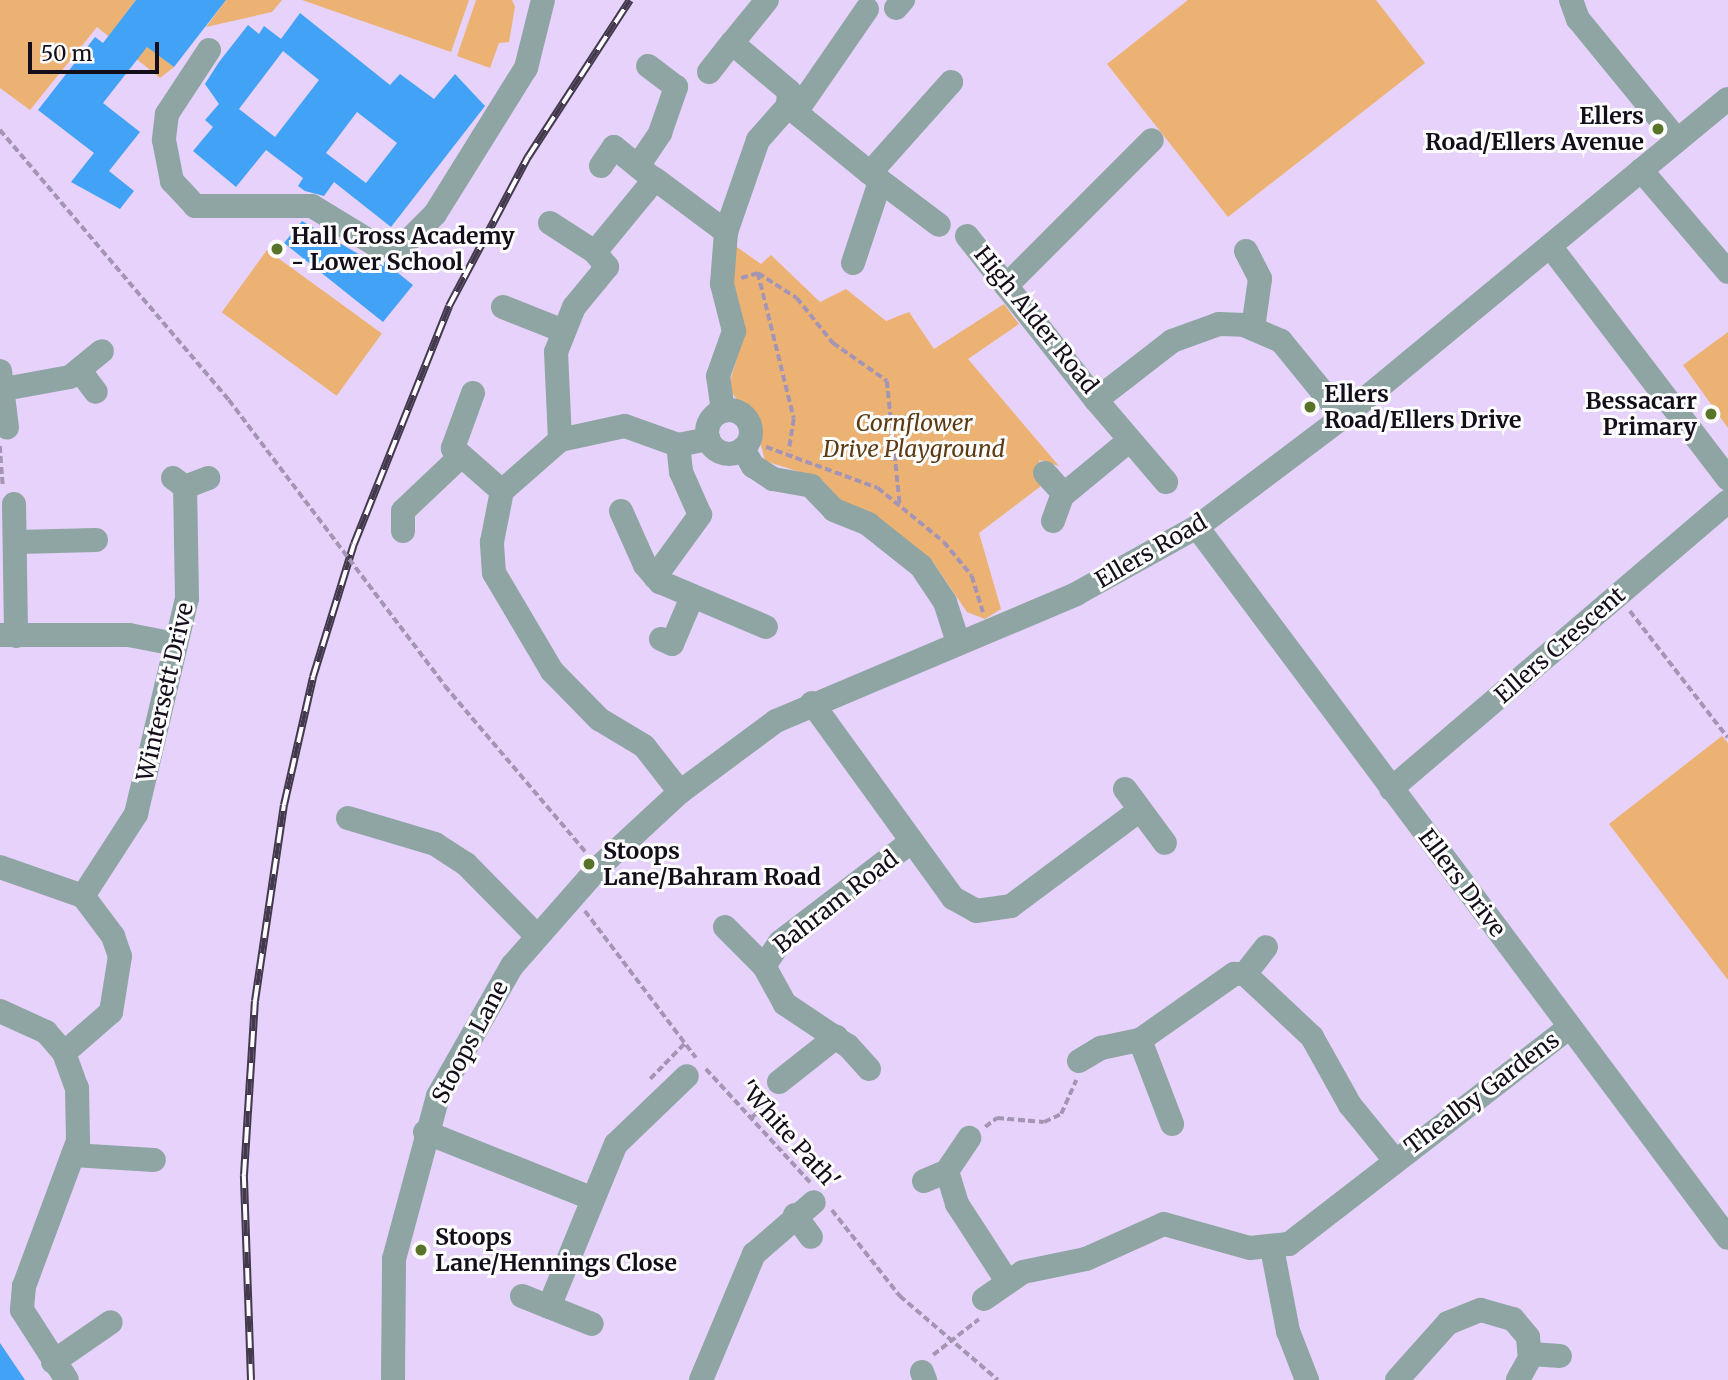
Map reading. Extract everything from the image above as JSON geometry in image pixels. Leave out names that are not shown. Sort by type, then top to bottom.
[{"type":"street","points":[[209,50],[167,114],[164,141],[173,181],[195,206],[312,206],[376,245],[402,247],[435,214],[489,133],[526,68],[543,0]]},
{"type":"street","points":[[709,72],[767,0]]},
{"type":"street","points":[[1571,0],[1578,19],[1677,140]]},
{"type":"street","points":[[723,411],[718,376],[734,331],[722,284],[726,232],[758,140],[792,109],[867,9]]},
{"type":"street","points":[[732,43],[789,91],[792,109],[939,225]]},
{"type":"street","points":[[595,252],[646,173],[676,87],[648,66]]},
{"type":"street","points":[[853,263],[875,177],[951,82]]},
{"type":"street","name":"Ellers Road","points":[[536,935],[599,867],[680,792],[812,702],[1098,584],[1197,527],[1343,417],[1728,99]]},
{"type":"street","points":[[1006,286],[1152,140]]},
{"type":"street","points":[[601,166],[614,146],[726,232]]},
{"type":"street","points":[[1641,170],[1728,272]]},
{"type":"street","points":[[550,223],[595,252],[607,267],[561,330],[560,440]]},
{"type":"street","name":"High Alder Road","points":[[967,236],[1096,400],[1194,330],[1219,324],[1253,328],[1281,341],[1343,417]]},
{"type":"street","points":[[1550,246],[1728,479]]},
{"type":"street","points":[[1246,251],[1261,279],[1253,328]]},
{"type":"street","points":[[503,307],[561,330]]},
{"type":"street","points":[[4,436],[2,380],[47,385],[80,372],[102,351]]},
{"type":"street","points":[[80,372],[96,392]]},
{"type":"street","points":[[473,393],[453,448],[502,491]]},
{"type":"street","points":[[1096,400],[1166,482]]},
{"type":"street","points":[[708,439],[712,419],[723,411]]},
{"type":"street","points":[[723,411],[748,423],[743,449],[753,466],[773,479],[811,486],[834,510],[868,524],[921,566],[945,602],[958,642]]},
{"type":"street","points":[[680,792],[644,746],[575,698],[509,603],[494,573],[502,491],[560,440],[625,426],[678,445],[708,439]]},
{"type":"street","points":[[708,439],[722,453],[743,449]]},
{"type":"street","points":[[1053,522],[1064,494],[1130,440]]},
{"type":"street","points":[[655,578],[700,515],[681,472],[678,445]]},
{"type":"street","points":[[403,531],[403,511],[461,456]]},
{"type":"street","points":[[1045,473],[1064,494]]},
{"type":"street","name":"Wintersett Drive","points":[[83,896],[136,814],[189,579],[189,481]]},
{"type":"street","name":"Ellers Crescent","points":[[1391,789],[1728,501]]},
{"type":"street","points":[[14,504],[18,542],[8,636],[129,635],[175,644]]},
{"type":"street","points":[[621,511],[655,578],[692,597],[766,627]]},
{"type":"street","name":"Ellers Drive","points":[[1197,527],[1728,1238]]},
{"type":"street","points":[[18,542],[96,540]]},
{"type":"street","points":[[661,639],[672,644],[692,597]]},
{"type":"street","name":"Bahram Road","points":[[812,702],[912,842],[959,902],[976,911],[1000,911],[1140,810]]},
{"type":"street","points":[[1125,789],[1165,843]]},
{"type":"street","points":[[348,818],[435,844],[474,871],[536,935]]},
{"type":"street","name":"Bahram Road","points":[[764,966],[780,942],[912,842]]},
{"type":"street","points":[[0,867],[83,896],[113,936],[118,984],[102,1024],[64,1053]]},
{"type":"street","name":"Bahram Road","points":[[725,927],[764,966],[785,1004],[836,1037],[869,1069]]},
{"type":"street","name":"Stoops Lane","points":[[393,1380],[394,1259],[425,1132],[458,1054],[536,935]]},
{"type":"street","points":[[1079,1061],[1101,1048],[1140,1040],[1234,974],[1245,974],[1266,947]]},
{"type":"street","name":"Thealby Gardens","points":[[1245,974],[1312,1037],[1350,1105],[1393,1158]]},
{"type":"street","points":[[0,1011],[46,1032],[64,1053],[77,1088],[73,1156],[24,1286],[22,1310],[60,1371],[111,1322]]},
{"type":"street","name":"Thealby Gardens","points":[[984,1299],[1007,1281],[1044,1265],[1086,1259],[1164,1224],[1250,1248],[1272,1248],[1308,1234],[1393,1158],[1570,1027]]},
{"type":"street","points":[[779,1082],[836,1037]]},
{"type":"street","points":[[1140,1040],[1172,1124]]},
{"type":"street","points":[[549,1307],[591,1198],[616,1144],[657,1088],[687,1076]]},
{"type":"street","points":[[425,1132],[591,1198]]},
{"type":"street","points":[[923,1181],[947,1171],[969,1138]]},
{"type":"street","points":[[73,1156],[154,1160]]},
{"type":"street","points":[[947,1171],[957,1204],[1007,1281]]},
{"type":"street","points":[[811,1237],[813,1203]]},
{"type":"street","points":[[701,1380],[754,1254],[813,1203]]},
{"type":"street","points":[[1272,1248],[1288,1331],[1305,1379]]},
{"type":"street","points":[[522,1296],[592,1324]]},
{"type":"street","points":[[1397,1380],[1448,1323],[1470,1312],[1513,1319],[1528,1337],[1531,1354],[1518,1380]]},
{"type":"street","points":[[1531,1354],[1560,1356]]},
{"type":"path","points":[[0,130],[229,400],[444,686],[599,867]]},
{"type":"path","points":[[722,284],[758,273],[797,298],[833,342],[887,381],[900,505]]},
{"type":"path","points":[[758,273],[794,419],[789,450]]},
{"type":"path","points":[[4,436],[3,487],[14,504]]},
{"type":"path","points":[[1618,595],[1728,738]]},
{"type":"path","name":"'White Path'","points":[[573,895],[684,1044],[813,1203],[900,1296],[949,1341],[998,1380]]},
{"type":"path","points":[[657,1088],[684,1044]]},
{"type":"path","points":[[969,1138],[998,1118],[1044,1122],[1061,1114],[1079,1061]]},
{"type":"path","points":[[949,1341],[986,1314],[984,1299]]},
{"type":"green space","points":[[0,0],[136,0],[118,24],[174,67],[160,78],[97,27],[30,110],[0,88]]},
{"type":"green space","points":[[226,0],[282,0],[272,12],[206,27]]},
{"type":"green space","points":[[302,0],[469,0],[451,52]]},
{"type":"green space","points":[[476,0],[512,0],[515,7],[509,42],[499,43],[490,68],[457,56]]},
{"type":"green space","points":[[1188,0],[1376,0],[1425,63],[1228,217],[1107,64]]},
{"type":"green space","name":"Cornflower Drive Playground","points":[[734,245],[761,264],[771,255],[820,302],[846,289],[886,321],[909,312],[934,349],[1004,304],[1019,324],[968,359],[1059,466],[1039,460],[1041,486],[979,533],[1001,609],[985,619],[967,612],[932,561],[842,502],[819,478],[765,461],[755,422],[728,388],[743,338],[733,291]]},
{"type":"green space","points":[[267,250],[382,333],[337,396],[222,312]]},
{"type":"green space","points":[[1728,332],[1728,428],[1683,365]]},
{"type":"green space","points":[[1722,736],[1728,743],[1728,980],[1609,824]]},
{"type":"building","points":[[136,0],[226,0],[174,67],[147,47],[103,103],[140,132],[109,171],[134,191],[120,209],[71,182],[94,153],[38,110],[95,37],[103,43]]},
{"type":"building","points":[[300,13],[390,85],[400,74],[434,99],[455,74],[485,106],[391,227],[334,182],[324,196],[305,191],[298,186],[303,178],[266,150],[236,187],[193,151],[213,127],[205,120],[219,104],[205,84],[248,25],[259,34],[264,26],[281,39]],"holes":[[[283,51],[319,80],[275,137],[239,109]],[[357,112],[397,143],[366,183],[326,153]]]},
{"type":"building","points":[[302,221],[379,266],[383,261],[413,285],[383,322],[284,243]]},
{"type":"building","points":[[0,1343],[25,1380],[0,1380]]},
{"type":"railway","points":[[251,1380],[244,1175],[255,1001],[284,805],[313,677],[354,544],[449,306],[528,157],[630,0]]},
{"type":"place","name":"Ellers Road/Ellers Avenue","points":[[1658,129]]},
{"type":"place","name":"Hall Cross Academy - Lower School","points":[[277,249]]},
{"type":"place","name":"Ellers Road/Ellers Drive","points":[[1310,407]]},
{"type":"place","name":"Bessacarr Primary","points":[[1711,414]]},
{"type":"place","name":"Stoops Lane/Bahram Road","points":[[589,864]]},
{"type":"place","name":"Stoops Lane/Hennings Close","points":[[421,1250]]}]
